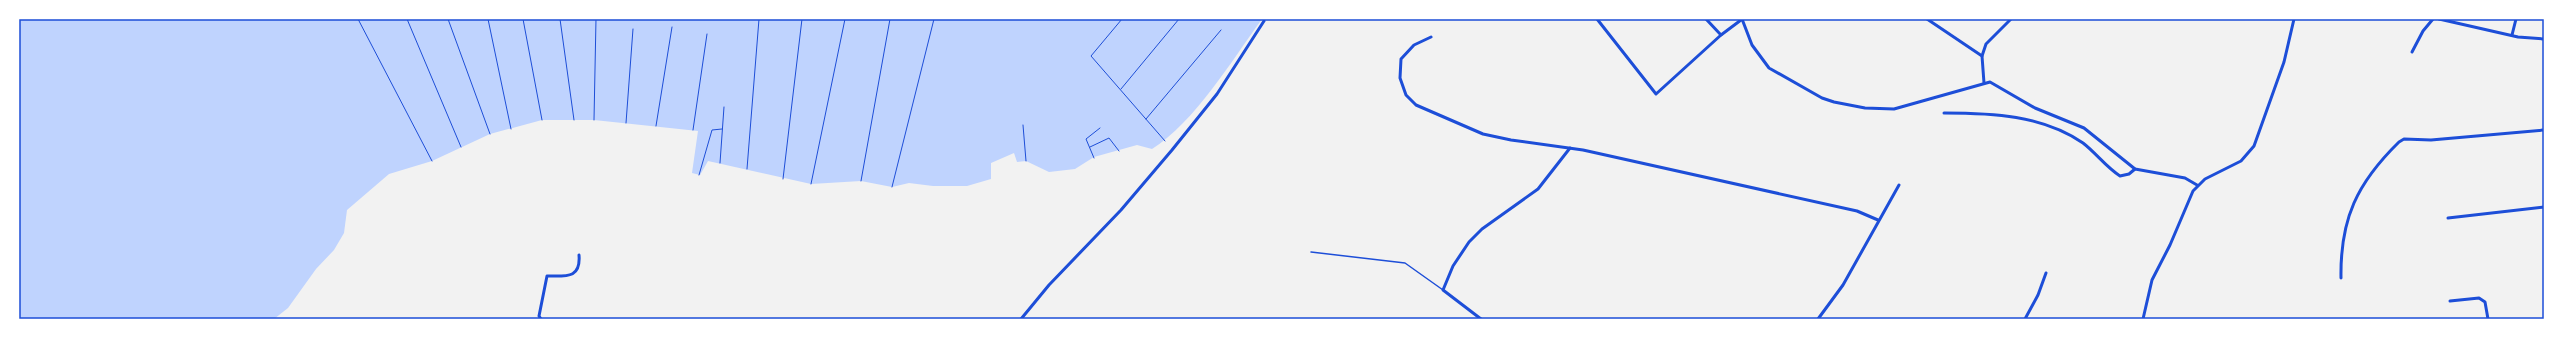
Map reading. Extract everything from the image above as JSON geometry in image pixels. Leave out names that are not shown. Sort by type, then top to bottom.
[{"type":"street","points":[[1597,19],[1656,94],[1721,35],[1742,19],[1752,46],[1769,68],[1828,100],[1889,109],[1923,102],[1984,83],[1994,84],[2035,108],[2084,128],[2135,169],[2185,178],[2197,185]]},
{"type":"street","points":[[1706,19],[1721,35]]},
{"type":"street","points":[[1926,19],[1982,56]]},
{"type":"street","points":[[1984,83],[1982,56],[1986,44],[2011,19]]},
{"type":"street","points":[[2144,319],[2152,280],[2197,185],[2232,167],[2247,155],[2254,146],[2284,62],[2294,19]]},
{"type":"street","points":[[2412,52],[2423,31],[2433,19]]},
{"type":"street","points":[[2439,19],[2512,35],[2544,39]]},
{"type":"street","points":[[2512,35],[2516,19]]},
{"type":"street","points":[[1021,319],[1049,285],[1121,210],[1172,150],[1217,94],[1264,21]]},
{"type":"street","points":[[1431,37],[1409,48],[1400,62],[1401,84],[1412,103],[1483,134],[1511,140],[1570,148],[1857,211],[1878,220]]},
{"type":"street","points":[[1944,113],[2022,118],[2065,133],[2084,144],[2120,176],[2129,174],[2135,169]]},
{"type":"street","points":[[2341,278],[2341,250],[2354,202],[2373,168],[2399,142],[2404,139],[2431,140],[2544,130]]},
{"type":"street","points":[[1481,319],[1443,290],[1452,266],[1469,242],[1486,225],[1538,188],[1570,148]]},
{"type":"street","points":[[1818,319],[1843,285],[1878,220],[1900,185]]},
{"type":"street","points":[[2448,218],[2544,207]]},
{"type":"street","points":[[541,319],[539,316],[540,306],[547,276],[572,274],[578,272],[580,267],[579,255]]},
{"type":"street","points":[[2025,319],[2038,295],[2046,273]]},
{"type":"street","points":[[2450,301],[2479,298],[2485,302],[2488,319]]},
{"type":"lane","points":[[1311,252],[1405,263],[1443,290]]},
{"type":"path","points":[[358,19],[432,162]]},
{"type":"path","points":[[407,19],[461,148]]},
{"type":"path","points":[[448,19],[490,134]]},
{"type":"path","points":[[488,19],[511,129]]},
{"type":"path","points":[[523,19],[542,120]]},
{"type":"path","points":[[560,19],[574,120]]},
{"type":"path","points":[[594,120],[596,19]]},
{"type":"path","points":[[747,169],[759,19]]},
{"type":"path","points":[[783,179],[802,19]]},
{"type":"path","points":[[811,184],[845,19]]},
{"type":"path","points":[[861,181],[890,19]]},
{"type":"path","points":[[892,187],[934,19]]},
{"type":"path","points":[[1122,19],[1091,56],[1165,141]]},
{"type":"path","points":[[1120,90],[1179,19]]},
{"type":"path","points":[[656,126],[672,27]]},
{"type":"path","points":[[626,123],[633,29]]},
{"type":"path","points":[[1146,120],[1221,30]]},
{"type":"path","points":[[693,130],[707,34]]},
{"type":"path","points":[[720,163],[724,107]]},
{"type":"path","points":[[1023,125],[1026,160]]},
{"type":"path","points":[[1094,158],[1086,139],[1100,128]]},
{"type":"path","points":[[699,175],[712,130],[722,129]]},
{"type":"path","points":[[1090,147],[1108,138],[1119,151]]},
{"type":"water","points":[[19,19],[1262,19],[1226,71],[1198,107],[1168,138],[1152,149],[1137,145],[1094,157],[1075,169],[1049,172],[1026,161],[1017,162],[1014,153],[991,163],[991,179],[967,186],[933,186],[909,183],[892,187],[861,181],[811,184],[708,161],[700,175],[692,173],[698,131],[594,120],[542,120],[490,134],[432,161],[389,174],[347,210],[344,233],[334,250],[316,269],[288,308],[274,319],[19,319]]}]
